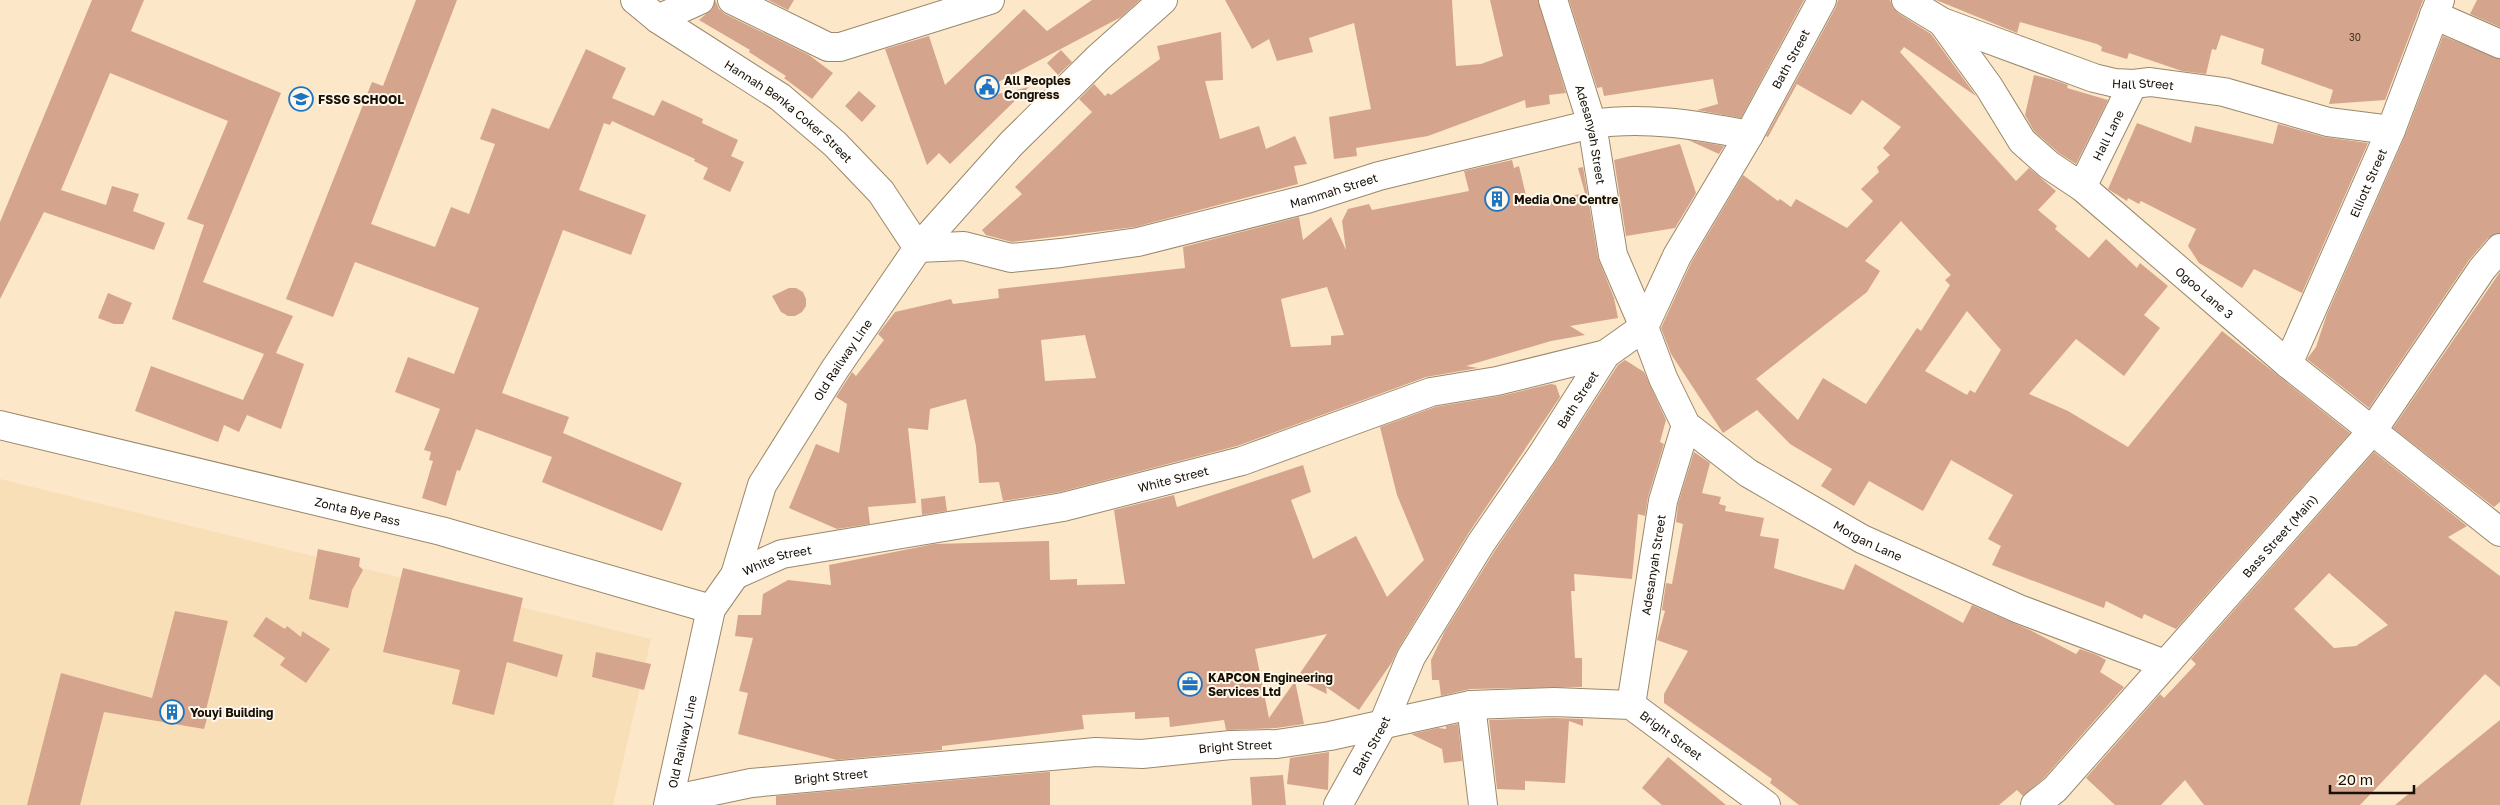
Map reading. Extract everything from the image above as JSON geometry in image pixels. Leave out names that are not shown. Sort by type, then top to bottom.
[{"type":"street","name":"Hannah Benka Coker Street","points":[[636,0],[658,19],[780,97],[835,144],[881,192],[918,248]]},
{"type":"street","points":[[658,19],[700,0]]},
{"type":"street","points":[[732,0],[828,46],[840,47],[990,0]]},
{"type":"street","name":"Old Railway Line","points":[[669,802],[711,609],[735,575],[762,485],[835,369],[918,248],[1012,144],[1098,58],[1163,0]]},
{"type":"street","name":"Adesanyah Street","points":[[1553,0],[1592,124],[1613,255],[1644,327]]},
{"type":"street","name":"Bath Street","points":[[1338,805],[1383,724],[1411,657],[1481,543],[1543,453],[1606,354],[1644,327],[1677,256],[1749,135],[1822,0]]},
{"type":"street","name":"Hall Street","points":[[1906,0],[1942,22],[2094,78],[2133,84],[2150,82],[2224,92],[2328,122],[2391,130]]},
{"type":"street","points":[[2437,7],[2500,44]]},
{"type":"street","name":"Elliott Street","points":[[2288,364],[2391,130],[2437,7]]},
{"type":"street","name":"Ogoo Lane 3","points":[[1942,22],[1989,87],[2022,141],[2049,165],[2082,187],[2288,364],[2500,532]]},
{"type":"street","name":"Hall Lane","points":[[2082,187],[2133,84]]},
{"type":"street","name":"Mammah Street","points":[[918,248],[964,246],[1011,258],[1138,242],[1307,199],[1379,176],[1592,124],[1619,120],[1688,124],[1749,135]]},
{"type":"street","name":"Bass Street (Main)","points":[[2054,800],[2164,664],[2373,430],[2482,269],[2500,248]]},
{"type":"street","name":"Morgan Lane","points":[[1644,327],[1663,378],[1686,425],[1748,472],[1862,539],[2019,609],[2164,664]]},
{"type":"street","name":"White Street","points":[[735,575],[782,554],[1073,504],[1242,461],[1431,392],[1497,381],[1606,354]]},
{"type":"street","name":"Zonta Bye Pass","points":[[0,425],[441,531],[711,609]]},
{"type":"street","name":"Adesanyah Street","points":[[1631,705],[1663,501],[1686,425]]},
{"type":"street","name":"Bright Street","points":[[669,802],[751,783],[801,778],[1096,752],[1142,754],[1231,745],[1277,744],[1471,705],[1554,702],[1631,705],[1766,805]]},
{"type":"street","points":[[1471,705],[1482,805]]},
{"type":"shaded area","points":[[0,479],[651,639],[613,805],[0,805]]},
{"type":"building","points":[[92,0],[144,0],[131,31],[281,93],[203,282],[293,316],[276,353],[304,364],[281,429],[247,415],[239,432],[224,425],[218,442],[135,411],[151,366],[243,400],[264,354],[172,319],[204,225],[187,219],[228,121],[110,73],[61,190],[106,205],[112,186],[139,194],[133,211],[165,223],[154,250],[44,212],[0,299],[0,222]]},
{"type":"building","points":[[416,0],[457,0],[371,224],[435,247],[451,207],[469,214],[495,144],[480,139],[492,108],[549,129],[586,49],[626,68],[612,98],[654,116],[662,100],[703,119],[702,123],[738,140],[731,156],[744,162],[730,192],[703,179],[708,168],[694,161],[695,159],[612,121],[610,125],[604,123],[579,190],[646,215],[631,255],[563,230],[502,393],[569,417],[563,433],[682,483],[662,531],[542,482],[552,457],[476,429],[460,471],[457,470],[446,506],[422,498],[433,461],[429,460],[431,452],[424,450],[440,409],[395,392],[408,357],[454,374],[479,308],[355,262],[333,317],[286,299],[372,82],[383,86]]},
{"type":"building","points":[[715,0],[719,9],[725,14],[809,55],[833,73],[812,99],[784,78],[786,76],[749,52],[750,50],[699,20],[712,9]]},
{"type":"building","points":[[768,0],[794,0],[788,10]]},
{"type":"building","name":"All Peoples Congress","points":[[1092,0],[1140,0],[1121,17],[987,88],[989,96],[1029,87],[950,164],[939,153],[927,165],[885,49],[929,36],[945,85],[1024,9],[1047,31]]},
{"type":"building","points":[[1225,0],[1452,0],[1456,66],[1481,64],[1503,56],[1490,0],[1538,0],[1566,93],[1549,95],[1550,104],[1526,108],[1525,100],[1428,136],[1356,148],[1357,156],[1334,159],[1329,117],[1371,109],[1354,23],[1309,38],[1313,52],[1277,61],[1269,39],[1252,49]]},
{"type":"building","points":[[1569,0],[1804,0],[1741,118],[1697,110],[1718,104],[1713,79],[1604,96],[1602,87],[1597,88]]},
{"type":"building","points":[[1838,0],[1890,0],[1893,8],[1898,13],[1931,34],[1976,96],[1904,47],[1900,52],[2016,181],[2029,168],[2056,191],[2038,210],[2057,226],[2055,229],[2089,258],[2106,239],[2137,268],[2140,263],[2168,286],[2144,315],[2160,328],[2124,376],[2076,339],[2029,394],[2068,411],[2128,447],[2222,331],[2350,433],[2176,629],[2144,614],[2142,619],[2106,601],[2104,608],[1992,565],[2001,546],[1988,539],[2013,495],[1951,460],[1923,511],[1869,481],[1854,506],[1821,486],[1832,469],[1790,444],[1757,410],[1723,433],[1671,354],[1661,328],[1691,263],[1743,175],[1778,201],[1780,199],[1791,207],[1796,199],[1847,228],[1873,201],[1861,189],[1879,172],[1877,167],[1890,155],[1883,148],[1901,127],[1862,100],[1851,115],[1797,84],[1768,137],[1766,136],[1836,7]],"holes":[[[1901,221],[1951,275],[1945,280],[1950,285],[1921,331],[1917,328],[1866,404],[1823,378],[1798,420],[1756,379],[1867,292],[1880,271],[1865,261]],[[1967,311],[2001,350],[1975,393],[1970,390],[1967,395],[1925,371]]]},
{"type":"building","points":[[1936,0],[2423,0],[2385,100],[2329,104],[2333,90],[2261,64],[2264,49],[2221,35],[2216,50],[2212,49],[2206,74],[2182,71],[2129,53],[2127,59],[2101,51],[2102,47],[2097,44],[2020,22],[2017,33]]},
{"type":"building","points":[[2477,0],[2500,0],[2500,27],[2470,14]]},
{"type":"building","points":[[1221,32],[1223,80],[1205,81],[1220,139],[1259,126],[1266,149],[1295,136],[1307,164],[1294,166],[1298,184],[1135,227],[1012,242],[986,235],[982,230],[1022,194],[1015,187],[1092,112],[1079,99],[1094,84],[1105,96],[1108,93],[1111,95],[1160,59],[1157,46]]},
{"type":"building","points":[[2443,36],[2500,59],[2500,233],[2488,238],[2469,260],[2369,408],[2307,359],[2316,347],[2327,314],[2405,136]]},
{"type":"building","points":[[1061,50],[1072,62],[1058,75],[1047,63]]},
{"type":"building","points":[[2034,75],[2068,85],[2067,88],[2108,100],[2076,164],[2059,153],[2034,131],[2025,115]]},
{"type":"building","points":[[859,91],[876,106],[862,122],[845,106]]},
{"type":"building","points":[[2137,123],[2191,143],[2195,126],[2273,144],[2278,124],[2324,137],[2368,143],[2302,293],[2254,269],[2242,288],[2199,263],[2188,246],[2196,229],[2141,201],[2139,204],[2128,198],[2127,201],[2108,189]]},
{"type":"building","points":[[1688,140],[1707,143],[1724,146],[1719,154]]},
{"type":"building","points":[[1680,144],[1696,193],[1675,228],[1626,236],[1614,160]]},
{"type":"building","points":[[1512,160],[1514,168],[1519,166],[1528,204],[1585,193],[1578,168],[1583,167],[1598,258],[1614,298],[1618,318],[1570,326],[1585,335],[1551,341],[1466,366],[1478,368],[1426,377],[1237,446],[1060,492],[1003,501],[999,482],[979,483],[976,446],[966,399],[930,409],[928,430],[908,428],[916,503],[868,507],[870,524],[837,529],[789,508],[816,444],[839,453],[847,404],[836,397],[852,372],[856,376],[884,340],[878,334],[895,312],[951,299],[953,304],[999,298],[998,289],[1185,268],[1183,247],[1299,217],[1303,240],[1331,217],[1346,250],[1342,221],[1348,209],[1369,204],[1372,210],[1469,191],[1464,171]],"holes":[[[1327,287],[1344,335],[1331,336],[1331,345],[1291,347],[1281,299]],[[1085,335],[1096,378],[1045,381],[1041,340]]]},
{"type":"building","points":[[2500,272],[2500,502],[2494,507],[2393,428]]},
{"type":"building","points":[[789,288],[796,288],[803,292],[806,299],[806,306],[802,312],[795,316],[788,316],[781,312],[772,296]]},
{"type":"building","points":[[108,293],[132,303],[123,324],[114,324],[98,318]]},
{"type":"building","points":[[1625,360],[1644,372],[1666,420],[1660,442],[1664,444],[1648,497],[1645,516],[1638,514],[1632,579],[1574,574],[1575,591],[1571,591],[1575,658],[1582,658],[1582,687],[1470,689],[1441,696],[1439,680],[1432,680],[1431,660],[1445,631],[1494,552],[1618,365]]},
{"type":"building","points":[[1551,384],[1556,385],[1560,397],[1468,534],[1392,662],[1359,710],[1326,687],[1327,694],[1296,679],[1327,634],[1255,649],[1269,718],[1295,681],[1304,724],[1276,728],[1226,730],[1224,720],[1170,727],[1169,717],[1135,719],[1135,712],[1082,715],[1084,729],[942,746],[942,750],[837,760],[738,734],[748,693],[739,691],[753,638],[735,636],[738,615],[761,615],[763,594],[788,580],[831,585],[829,565],[934,544],[1049,541],[1050,580],[1077,579],[1077,585],[1125,584],[1114,510],[1174,495],[1177,507],[1303,465],[1311,492],[1291,500],[1313,559],[1356,536],[1387,597],[1424,560],[1397,495],[1380,427],[1435,407],[1500,396]]},
{"type":"building","points":[[1694,452],[1710,463],[1702,493],[1721,497],[1719,504],[1726,506],[1725,511],[1764,518],[1760,536],[1779,539],[1774,568],[1844,590],[1855,564],[1963,623],[1972,605],[2030,630],[2076,654],[2080,649],[2097,655],[2106,660],[2100,672],[2124,687],[2044,778],[2023,796],[2017,790],[1999,805],[1799,805],[1770,783],[1772,779],[1664,703],[1664,694],[1688,651],[1657,640],[1665,611],[1662,610],[1666,583],[1672,584],[1683,524],[1676,522],[1678,504]]},
{"type":"building","points":[[2374,452],[2467,526],[2448,537],[2500,576],[2500,687],[2485,674],[2360,805],[2204,805],[2185,780],[2161,805],[2115,805],[2086,778],[2160,694],[2164,698],[2196,664],[2191,659]],"holes":[[[2329,573],[2388,625],[2356,646],[2334,648],[2294,609]]]},
{"type":"building","points":[[945,496],[947,511],[922,515],[921,499]]},
{"type":"building","points":[[318,549],[360,558],[359,566],[363,570],[352,590],[348,608],[309,599]]},
{"type":"building","points":[[403,568],[523,598],[513,641],[563,655],[557,677],[507,662],[494,715],[452,704],[460,670],[383,652]]},
{"type":"building","name":"Youyi Building","points":[[175,611],[228,621],[205,714],[208,715],[204,729],[104,712],[80,805],[27,805],[61,673],[152,698]]},
{"type":"building","points":[[266,617],[285,629],[287,626],[301,637],[302,631],[330,649],[306,683],[280,665],[285,658],[253,636]]},
{"type":"building","points":[[596,652],[651,664],[644,690],[592,677]]},
{"type":"building","points":[[1583,719],[1583,726],[1569,721],[1565,783],[1525,781],[1525,790],[1497,789],[1489,720]]},
{"type":"building","points":[[2500,720],[2500,805],[2395,805]]},
{"type":"building","points":[[1458,724],[1462,761],[1444,763],[1442,749],[1411,734],[1438,728],[1446,729],[1446,726]]},
{"type":"building","points":[[1329,752],[1328,790],[1287,784],[1290,758]]},
{"type":"building","points":[[1668,757],[1726,805],[1662,805],[1642,788]]},
{"type":"building","points":[[1050,772],[1050,805],[776,805],[776,796]]},
{"type":"building","points":[[1283,775],[1286,805],[1252,805],[1250,777]]},
{"type":"place","name":"All Peoples Congress","points":[[987,87]]},
{"type":"place","name":"FSSG SCHOOL","points":[[301,99]]},
{"type":"place","name":"Media One Centre","points":[[1497,199]]},
{"type":"place","name":"KAPCON Engineering Services Ltd","points":[[1190,684]]},
{"type":"place","name":"Youyi Building","points":[[172,712]]}]
